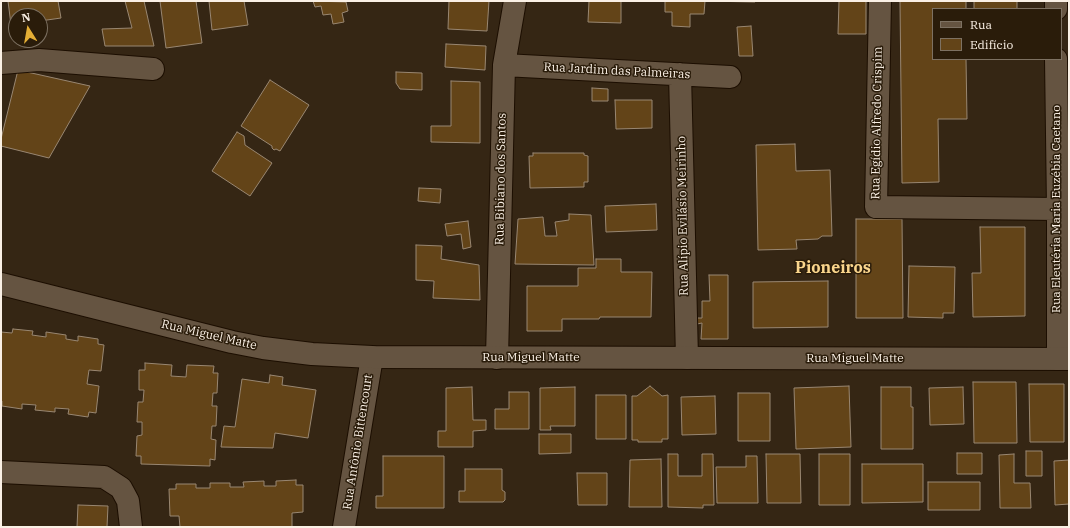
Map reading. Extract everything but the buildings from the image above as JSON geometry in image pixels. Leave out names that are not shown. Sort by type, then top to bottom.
[{"type":"street","name":"Rua Bibiano dos Santos","points":[[497,358],[504,65],[515,1]]},
{"type":"street","name":"Rua Egídio Alfredo Crispim","points":[[880,1],[876,207],[1058,209]]},
{"type":"street","points":[[1,63],[39,60],[153,69]]},
{"type":"street","name":"Rua Eleutéria Maria Euzébia Caetano","points":[[1056,60],[1058,209],[1063,359]]},
{"type":"street","name":"Rua Jardim das Palmeiras","points":[[504,65],[730,77]]},
{"type":"street","name":"Rua Alípio Evilásio Meirinho","points":[[680,74],[687,358]]},
{"type":"street","name":"Rua Miguel Matte","points":[[1,284],[232,342],[263,348],[312,354],[372,357],[497,358],[1063,359]]},
{"type":"street","name":"Rua Antônio Bittencourt","points":[[344,527],[372,357]]},
{"type":"street","points":[[1,472],[104,477],[121,488],[128,501],[131,527]]},
{"type":"district","name":"Pioneiros","points":[[833,268]]}]
